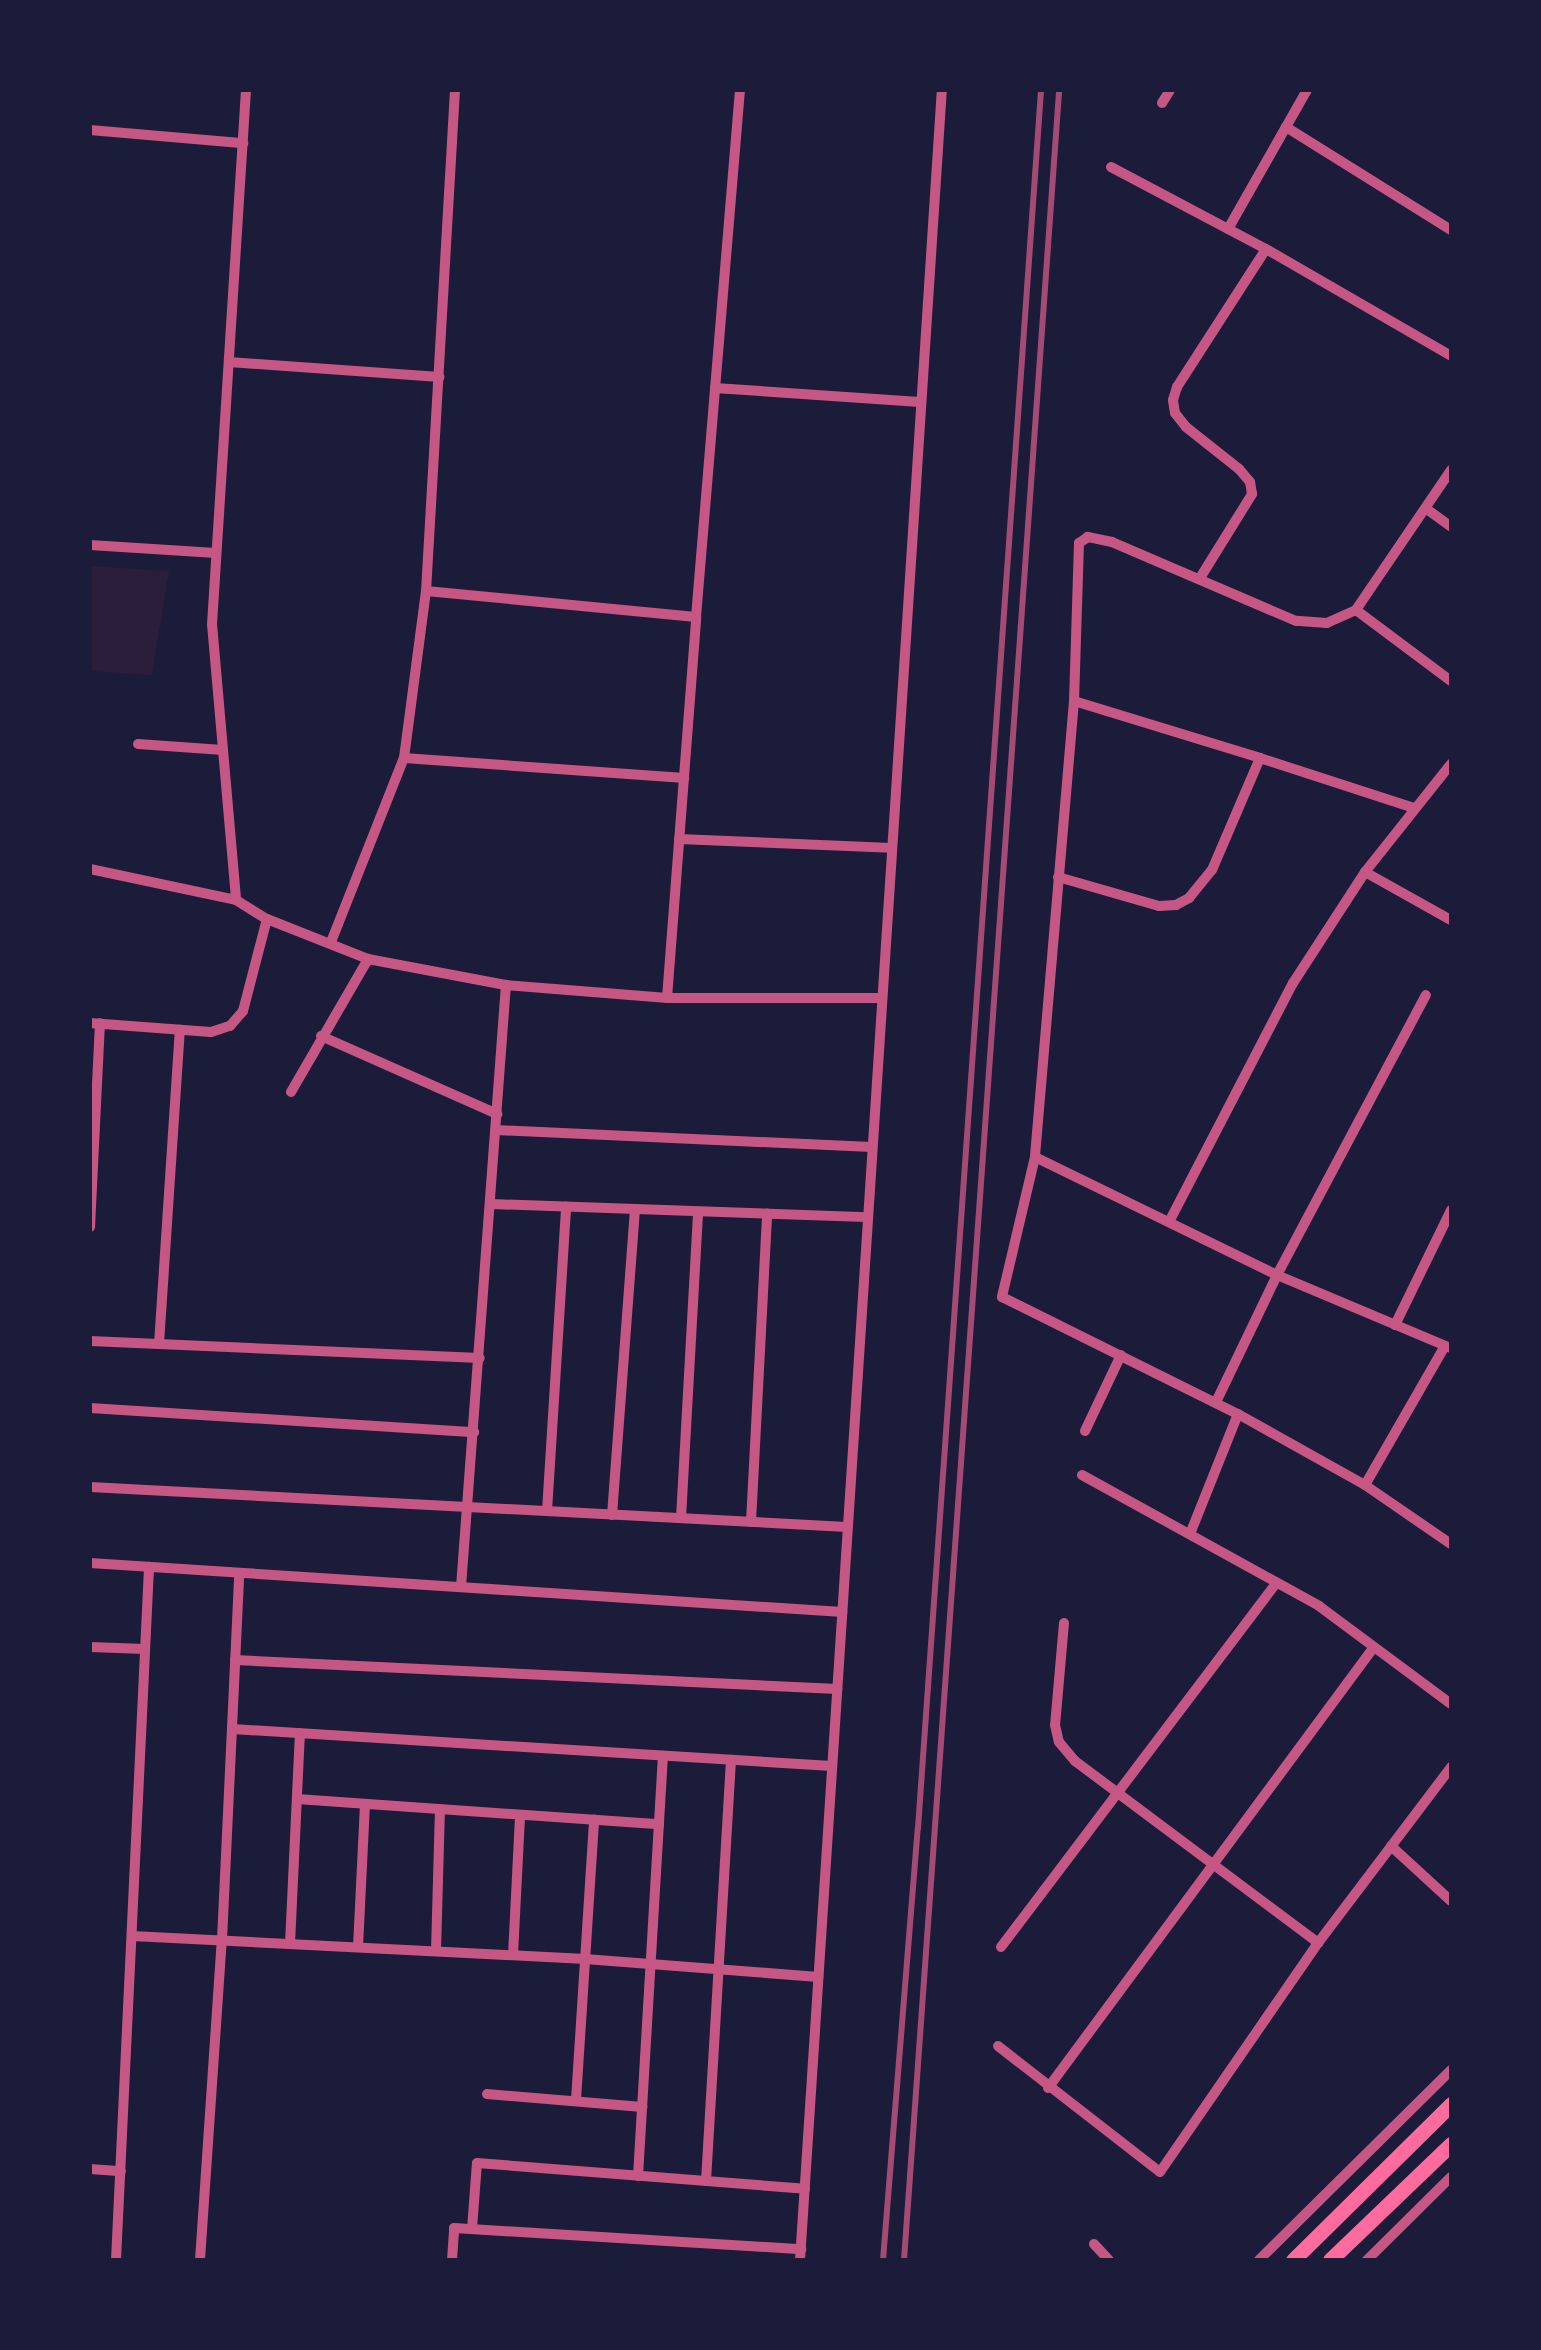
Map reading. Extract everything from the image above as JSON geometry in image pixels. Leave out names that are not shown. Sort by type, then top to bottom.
[{"type":"main road","points":[[1293,2260],[1451,2104]]},
{"type":"main road","points":[[1330,2260],[1451,2144]]},
{"type":"street","points":[[236,900],[212,624],[246,90]]},
{"type":"street","points":[[331,942],[404,758],[426,591],[455,90]]},
{"type":"street","points":[[667,998],[740,90]]},
{"type":"street","points":[[452,2260],[454,2228],[801,2254],[942,90]]},
{"type":"street","points":[[1162,104],[1170,90]]},
{"type":"street","points":[[1228,229],[1307,90]]},
{"type":"street","points":[[1286,128],[1451,230]]},
{"type":"street","points":[[90,130],[243,143]]},
{"type":"street","points":[[1111,167],[1266,249],[1451,356]]},
{"type":"street","points":[[1200,578],[1252,494],[1239,469],[1174,413],[1176,388],[1266,249]]},
{"type":"street","points":[[229,362],[438,377]]},
{"type":"street","points":[[715,388],[920,402]]},
{"type":"street","points":[[1451,470],[1428,510],[1356,610],[1343,619],[1312,624],[1112,542],[1088,537],[1079,543],[1074,700],[1035,1157],[1002,1297],[1238,1414],[1365,1485],[1451,1544]]},
{"type":"street","points":[[1428,510],[1451,527]]},
{"type":"street","points":[[90,545],[216,554]]},
{"type":"street","points":[[426,591],[696,617]]},
{"type":"street","points":[[1356,610],[1451,680]]},
{"type":"street","points":[[1074,700],[1414,808]]},
{"type":"street","points":[[138,744],[223,750]]},
{"type":"street","points":[[404,758],[684,778]]},
{"type":"street","points":[[1058,877],[1159,906],[1176,905],[1189,898],[1212,870],[1260,758]]},
{"type":"street","points":[[1168,1222],[1292,983],[1365,872],[1451,764]]},
{"type":"street","points":[[679,839],[890,848]]},
{"type":"street","points":[[90,869],[236,900],[267,920],[331,942],[368,960],[506,985],[667,998],[881,998]]},
{"type":"street","points":[[1365,872],[1451,920]]},
{"type":"street","points":[[90,1226],[95,1023],[211,1032],[230,1026],[243,1011],[267,920]]},
{"type":"street","points":[[291,1092],[368,960]]},
{"type":"street","points":[[461,1587],[506,985]]},
{"type":"street","points":[[1216,1402],[1277,1275],[1426,995]]},
{"type":"street","points":[[159,1344],[180,1030]]},
{"type":"street","points":[[321,1036],[497,1114]]},
{"type":"street","points":[[496,1130],[872,1147]]},
{"type":"street","points":[[1035,1157],[1277,1275],[1448,1347],[1365,1485]]},
{"type":"street","points":[[491,1204],[867,1217]]},
{"type":"street","points":[[546,1512],[566,1206]]},
{"type":"street","points":[[612,1514],[635,1209]]},
{"type":"street","points":[[1395,1325],[1451,1210]]},
{"type":"street","points":[[681,1518],[698,1211]]},
{"type":"street","points":[[751,1522],[767,1213]]},
{"type":"street","points":[[90,1341],[480,1358]]},
{"type":"street","points":[[1085,1431],[1121,1356]]},
{"type":"street","points":[[90,1408],[474,1432]]},
{"type":"street","points":[[1190,1534],[1238,1414]]},
{"type":"street","points":[[1082,1474],[1319,1606],[1451,1704]]},
{"type":"street","points":[[90,1487],[847,1527]]},
{"type":"street","points":[[90,1563],[842,1612]]},
{"type":"street","points":[[116,2260],[149,1566]]},
{"type":"street","points":[[200,2260],[222,1940],[239,1573]]},
{"type":"street","points":[[1001,1947],[1120,1795],[1276,1582]]},
{"type":"street","points":[[1064,1623],[1055,1725],[1060,1742],[1075,1761],[1318,1944]]},
{"type":"street","points":[[90,1647],[145,1649]]},
{"type":"street","points":[[1048,2088],[1374,1647]]},
{"type":"street","points":[[235,1660],[837,1689]]},
{"type":"street","points":[[232,1729],[832,1766]]},
{"type":"street","points":[[290,1944],[300,1733]]},
{"type":"street","points":[[638,2176],[663,1756]]},
{"type":"street","points":[[706,2181],[731,1760]]},
{"type":"street","points":[[998,2046],[1160,2172],[1318,1944],[1451,1766]]},
{"type":"street","points":[[297,1799],[659,1824]]},
{"type":"street","points":[[358,1947],[365,1804]]},
{"type":"street","points":[[436,1951],[440,1810]]},
{"type":"street","points":[[513,1955],[520,1815]]},
{"type":"street","points":[[576,2100],[594,1820]]},
{"type":"street","points":[[1391,1846],[1451,1902]]},
{"type":"street","points":[[132,1936],[585,1959],[718,1972],[818,1976]]},
{"type":"street","points":[[1259,2260],[1451,2070]]},
{"type":"street","points":[[488,2094],[642,2107]]},
{"type":"street","points":[[472,2229],[477,2163],[805,2189]]},
{"type":"street","points":[[90,2169],[121,2172]]},
{"type":"street","points":[[1366,2260],[1451,2177]]},
{"type":"street","points":[[1094,2244],[1109,2260]]},
{"type":"shaded area","points":[[90,566],[169,571],[152,675],[90,671]]},
{"type":"railway","points":[[883,2260],[918,1828],[1041,90]]},
{"type":"railway","points":[[904,2260],[1059,90]]}]
